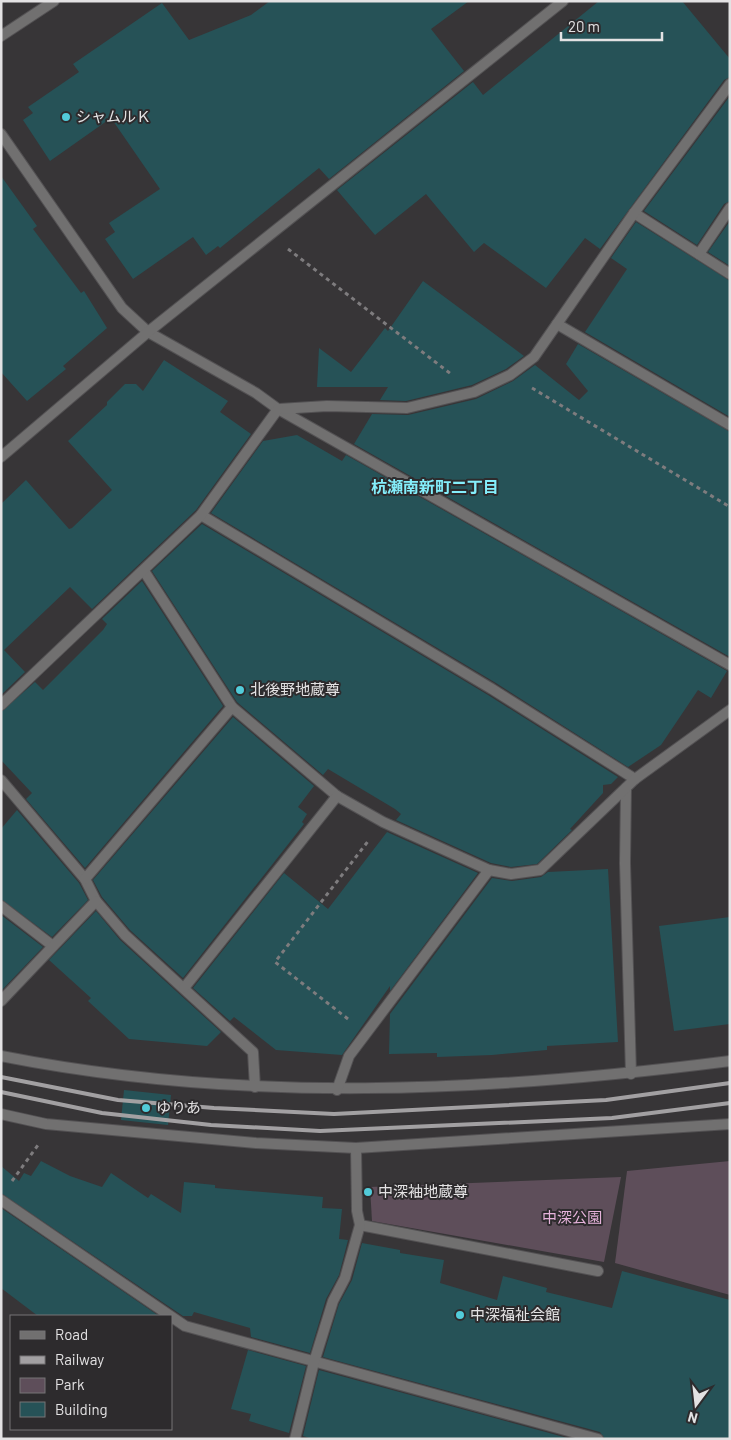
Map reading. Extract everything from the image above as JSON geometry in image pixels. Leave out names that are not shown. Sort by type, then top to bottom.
[{"type":"street","points":[[1,36],[54,1]]},
{"type":"street","points":[[1,457],[148,332],[271,236],[563,1]]},
{"type":"street","points":[[278,409],[327,406],[407,408],[474,392],[510,375],[534,357],[634,213],[730,84]]},
{"type":"street","points":[[1,134],[122,308],[148,332],[256,393],[278,409],[730,665]]},
{"type":"street","points":[[699,254],[730,208]]},
{"type":"street","points":[[634,213],[730,274]]},
{"type":"street","points":[[557,324],[730,425]]},
{"type":"street","points":[[1,705],[144,571],[201,514],[278,409]]},
{"type":"street","points":[[201,514],[492,689],[635,780]]},
{"type":"street","points":[[144,571],[232,708],[337,796],[383,822],[489,870],[511,874],[540,870],[635,780],[730,710]]},
{"type":"street","points":[[85,879],[232,708]]},
{"type":"street","points":[[1,780],[85,879],[96,901],[125,935],[253,1052],[255,1087]]},
{"type":"street","points":[[626,788],[625,864],[631,1074]]},
{"type":"street","points":[[184,988],[337,796]]},
{"type":"street","points":[[337,1090],[350,1056],[489,870]]},
{"type":"street","points":[[1,1001],[96,901]]},
{"type":"street","points":[[1,906],[53,946]]},
{"type":"street","points":[[1,1056],[124,1077],[255,1087],[337,1090],[490,1085],[631,1074],[730,1061]]},
{"type":"street","points":[[1,1114],[46,1124],[256,1143],[356,1148],[730,1124]]},
{"type":"street","points":[[296,1439],[314,1362],[334,1301],[345,1278],[360,1226],[357,1211],[356,1148]]},
{"type":"street","points":[[1,1200],[169,1315]]},
{"type":"street","points":[[360,1226],[598,1271]]},
{"type":"street","points":[[172,1317],[185,1326],[598,1439]]},
{"type":"path","points":[[271,236],[474,392]]},
{"type":"path","points":[[510,375],[730,507]]},
{"type":"path","points":[[367,1033],[276,962],[383,822]]},
{"type":"path","points":[[6,1188],[37,1146],[46,1124]]},
{"type":"green space","points":[[730,1161],[730,1295],[615,1263],[627,1171]]},
{"type":"green space","name":"中深公園","points":[[621,1177],[604,1262],[372,1221],[370,1187]]},
{"type":"building","points":[[270,1],[469,1],[431,29],[464,71],[329,179],[319,168],[220,248],[218,246],[206,255],[193,237],[133,279],[105,239],[115,232],[109,223],[160,189],[111,118],[50,161],[23,120],[33,113],[28,107],[79,72],[73,64],[162,3],[189,40],[251,15]]},
{"type":"building","points":[[599,1],[682,1],[730,59],[730,77],[724,80],[600,249],[585,238],[546,288],[484,243],[474,252],[426,194],[375,235],[337,190],[473,82],[483,95]]},
{"type":"building","points":[[730,96],[730,201],[724,204],[697,245],[644,211]]},
{"type":"building","points":[[1,176],[37,226],[33,229],[81,293],[84,291],[107,328],[63,366],[66,369],[27,401],[1,372]]},
{"type":"building","points":[[730,221],[730,266],[708,252]]},
{"type":"building","points":[[636,222],[730,281],[730,417],[585,332],[627,269],[611,258]]},
{"type":"building","points":[[423,281],[524,356],[506,369],[472,385],[406,401],[380,400],[388,387],[317,387],[319,348],[351,372],[385,328],[388,331]]},
{"type":"building","points":[[578,344],[730,432],[730,657],[354,444],[372,414],[408,415],[476,399],[513,381],[535,365],[579,400],[588,391],[566,364]]},
{"type":"building","points":[[164,360],[228,401],[220,412],[251,434],[196,510],[92,609],[70,587],[4,650],[25,672],[1,695],[1,504],[26,480],[69,529],[72,528],[112,490],[68,441],[107,405],[107,402],[125,384],[136,384],[143,391]]},
{"type":"building","points":[[297,435],[342,461],[346,455],[727,671],[711,698],[698,690],[661,745],[628,767],[496,683],[211,513],[263,441]]},
{"type":"building","points":[[202,524],[488,695],[618,777],[611,784],[603,785],[603,793],[570,829],[572,830],[537,864],[511,867],[491,863],[396,820],[401,814],[395,809],[328,769],[323,775],[237,702],[152,571]]},
{"type":"building","points":[[142,581],[223,706],[85,868],[26,799],[32,793],[1,760],[1,712],[35,682],[43,690],[103,630],[107,624],[102,619]]},
{"type":"building","points":[[233,717],[314,786],[298,807],[307,814],[302,822],[304,824],[183,978],[130,930],[102,897],[93,880]]},
{"type":"building","points":[[17,810],[79,883],[88,900],[52,937],[1,899],[1,829]]},
{"type":"building","points":[[387,832],[478,873],[390,991],[390,986],[342,1055],[276,1050],[234,1017],[230,1021],[193,988],[284,873],[328,909]]},
{"type":"building","points":[[608,869],[618,1042],[547,1046],[547,1050],[492,1055],[437,1057],[437,1053],[389,1054],[390,1014],[492,878],[512,881],[541,877],[548,872]]},
{"type":"building","points":[[96,911],[120,940],[221,1032],[207,1046],[129,1039],[88,1001],[91,998],[49,960]]},
{"type":"building","points":[[1,915],[43,947],[1,991]]},
{"type":"building","points":[[730,917],[730,1024],[674,1031],[659,926]]},
{"type":"building","name":"ゆりあ","points":[[124,1090],[171,1095],[168,1125],[121,1120]]},
{"type":"building","points":[[41,1161],[70,1176],[102,1187],[111,1173],[148,1198],[151,1194],[181,1213],[184,1182],[215,1185],[215,1188],[323,1197],[322,1208],[342,1209],[339,1239],[348,1240],[339,1275],[326,1299],[310,1353],[251,1337],[250,1328],[194,1312],[192,1316],[183,1316],[1,1193],[1,1166],[19,1181],[24,1173],[31,1176]]},
{"type":"building","points":[[1,1208],[158,1315],[37,1315],[1,1288]]},
{"type":"building","points":[[362,1243],[400,1250],[400,1253],[444,1260],[440,1283],[497,1300],[503,1276],[547,1288],[546,1292],[612,1308],[622,1271],[730,1300],[730,1439],[605,1439],[600,1432],[323,1357],[339,1304],[352,1280]]},
{"type":"building","points":[[248,1350],[306,1366],[289,1433],[249,1421],[251,1414],[231,1409]]},
{"type":"building","points":[[319,1370],[571,1439],[312,1439],[303,1436]]},
{"type":"railway","points":[[1,1077],[118,1100],[214,1108],[334,1114],[606,1100],[730,1083]]},
{"type":"railway","points":[[1,1092],[102,1113],[211,1125],[320,1131],[612,1118],[730,1103]]},
{"type":"place","name":"シャムルＫ","points":[[66,117]]},
{"type":"place","name":"北後野地蔵尊","points":[[240,690]]},
{"type":"place","name":"ゆりあ","points":[[146,1108]]},
{"type":"place","name":"中深袖地蔵尊","points":[[368,1192]]},
{"type":"place","name":"中深福祉会館","points":[[460,1315]]},
{"type":"district","name":"杭瀬南新町二丁目","points":[[435,487]]}]
